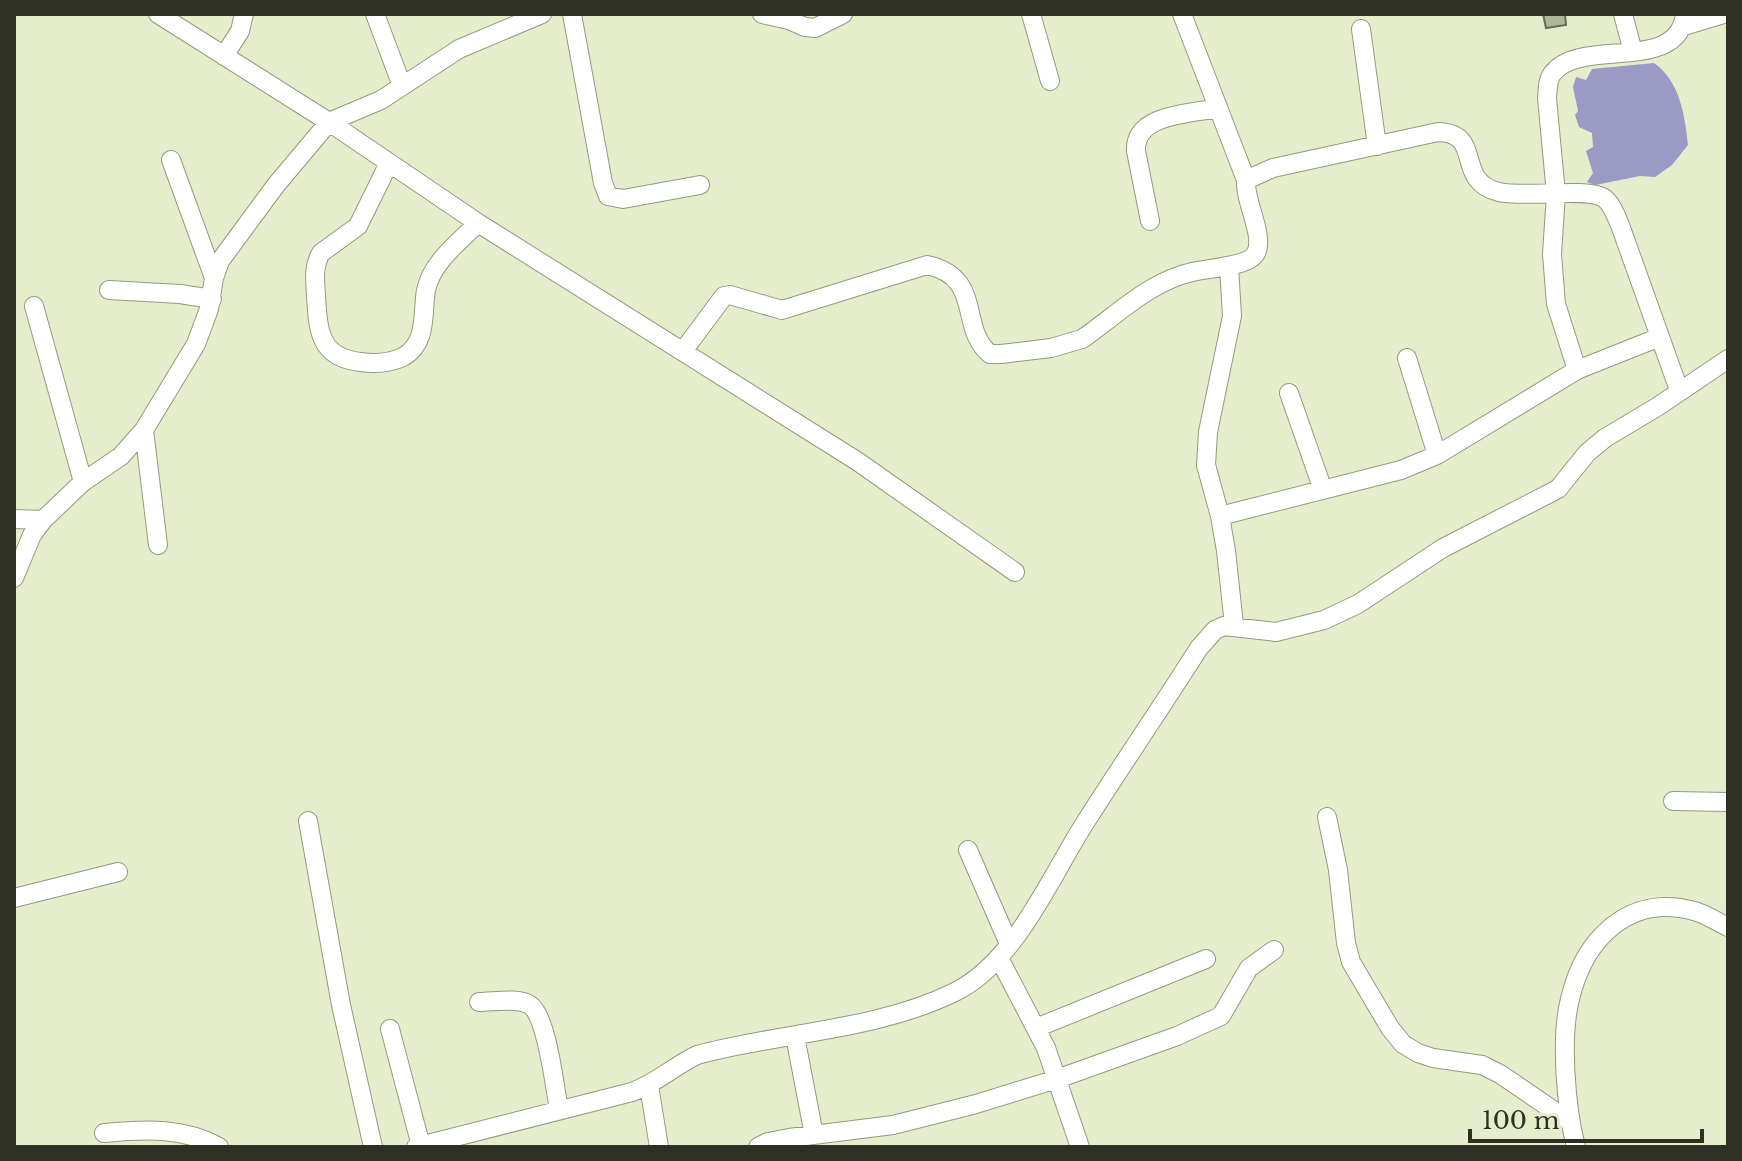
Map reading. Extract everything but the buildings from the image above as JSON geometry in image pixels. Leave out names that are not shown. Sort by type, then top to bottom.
[{"type":"street","points":[[158,14],[329,122],[478,223],[857,461],[1015,572]]},
{"type":"street","points":[[224,56],[240,31],[244,14]]},
{"type":"street","points":[[375,14],[402,86]]},
{"type":"street","points":[[572,14],[608,196],[623,199],[700,185]]},
{"type":"street","points":[[762,14],[815,28],[843,14]]},
{"type":"street","points":[[1031,14],[1050,81]]},
{"type":"street","points":[[683,351],[724,296],[782,310],[927,265],[941,268],[954,277],[963,290],[979,338],[990,354],[1051,348],[1082,339],[1160,282],[1251,259],[1257,251],[1257,234],[1245,190],[1246,180],[1182,14]]},
{"type":"street","points":[[1623,14],[1633,52]]},
{"type":"street","points":[[1577,370],[1556,304],[1552,254],[1556,194],[1548,82],[1553,72],[1575,61],[1667,43],[1684,20],[1724,14]]},
{"type":"street","points":[[14,578],[32,535],[43,520],[83,482],[121,456],[144,430],[196,344],[212,299],[220,261],[246,223],[329,122],[381,100],[445,56],[534,15]]},
{"type":"street","points":[[1361,29],[1377,146]]},
{"type":"street","points":[[1150,221],[1136,151],[1135,141],[1140,130],[1150,122],[1218,108]]},
{"type":"street","points":[[1246,180],[1273,168],[1438,132],[1451,132],[1464,143],[1473,173],[1482,184],[1495,191],[1514,194],[1595,194],[1609,203],[1620,225],[1679,390]]},
{"type":"street","points":[[171,160],[214,278]]},
{"type":"street","points":[[389,163],[358,226],[317,259],[320,334],[332,353],[355,362],[375,364],[402,357],[412,350],[422,330],[430,277],[438,264],[478,223]]},
{"type":"street","points":[[1229,266],[1232,316],[1208,432],[1206,465],[1220,516],[1234,625]]},
{"type":"street","points":[[109,290],[212,299]]},
{"type":"street","points":[[34,306],[83,482]]},
{"type":"street","points":[[1220,516],[1401,470],[1437,455],[1577,370],[1660,337]]},
{"type":"street","points":[[1407,358],[1437,455]]},
{"type":"street","points":[[390,1029],[419,1146],[480,1139],[559,1110],[649,1086],[697,1055],[853,1024],[932,1001],[970,984],[1004,951],[1199,648],[1215,630],[1234,625],[1259,632],[1276,632],[1324,620],[1358,604],[1443,548],[1558,489],[1587,453],[1605,438],[1728,359]]},
{"type":"street","points":[[1289,393],[1323,490]]},
{"type":"street","points":[[144,430],[158,545]]},
{"type":"street","points":[[14,519],[43,520]]},
{"type":"street","points":[[1673,801],[1728,802]]},
{"type":"street","points":[[1327,817],[1351,962],[1390,1028],[1403,1044],[1418,1053],[1482,1065],[1500,1074],[1569,1121]]},
{"type":"street","points":[[308,821],[341,1005],[373,1147]]},
{"type":"street","points":[[968,850],[1004,951],[1057,1079],[1080,1147]]},
{"type":"street","points":[[14,898],[118,872]]},
{"type":"street","points":[[1576,1147],[1569,1121],[1567,1089],[1569,1002],[1578,973],[1608,927],[1631,913],[1672,907],[1696,911],[1728,927]]},
{"type":"street","points":[[758,1147],[768,1142],[893,1125],[976,1104],[1057,1079],[1209,1024],[1221,1016],[1229,1005],[1249,968],[1274,950]]},
{"type":"street","points":[[1036,1028],[1206,959]]},
{"type":"street","points":[[479,1002],[521,1002],[535,1009],[544,1032],[559,1110]]},
{"type":"street","points":[[795,1036],[814,1135]]},
{"type":"street","points":[[649,1086],[659,1147]]},
{"type":"street","points":[[104,1133],[146,1129],[178,1132],[194,1135],[219,1147]]},
{"type":"water","points":[[1654,63],[1675,89],[1683,111],[1688,145],[1672,165],[1655,177],[1640,176],[1595,185],[1587,182],[1593,173],[1586,151],[1593,147],[1592,133],[1579,127],[1575,115],[1578,111],[1573,87],[1576,77],[1586,80],[1592,69]]}]
